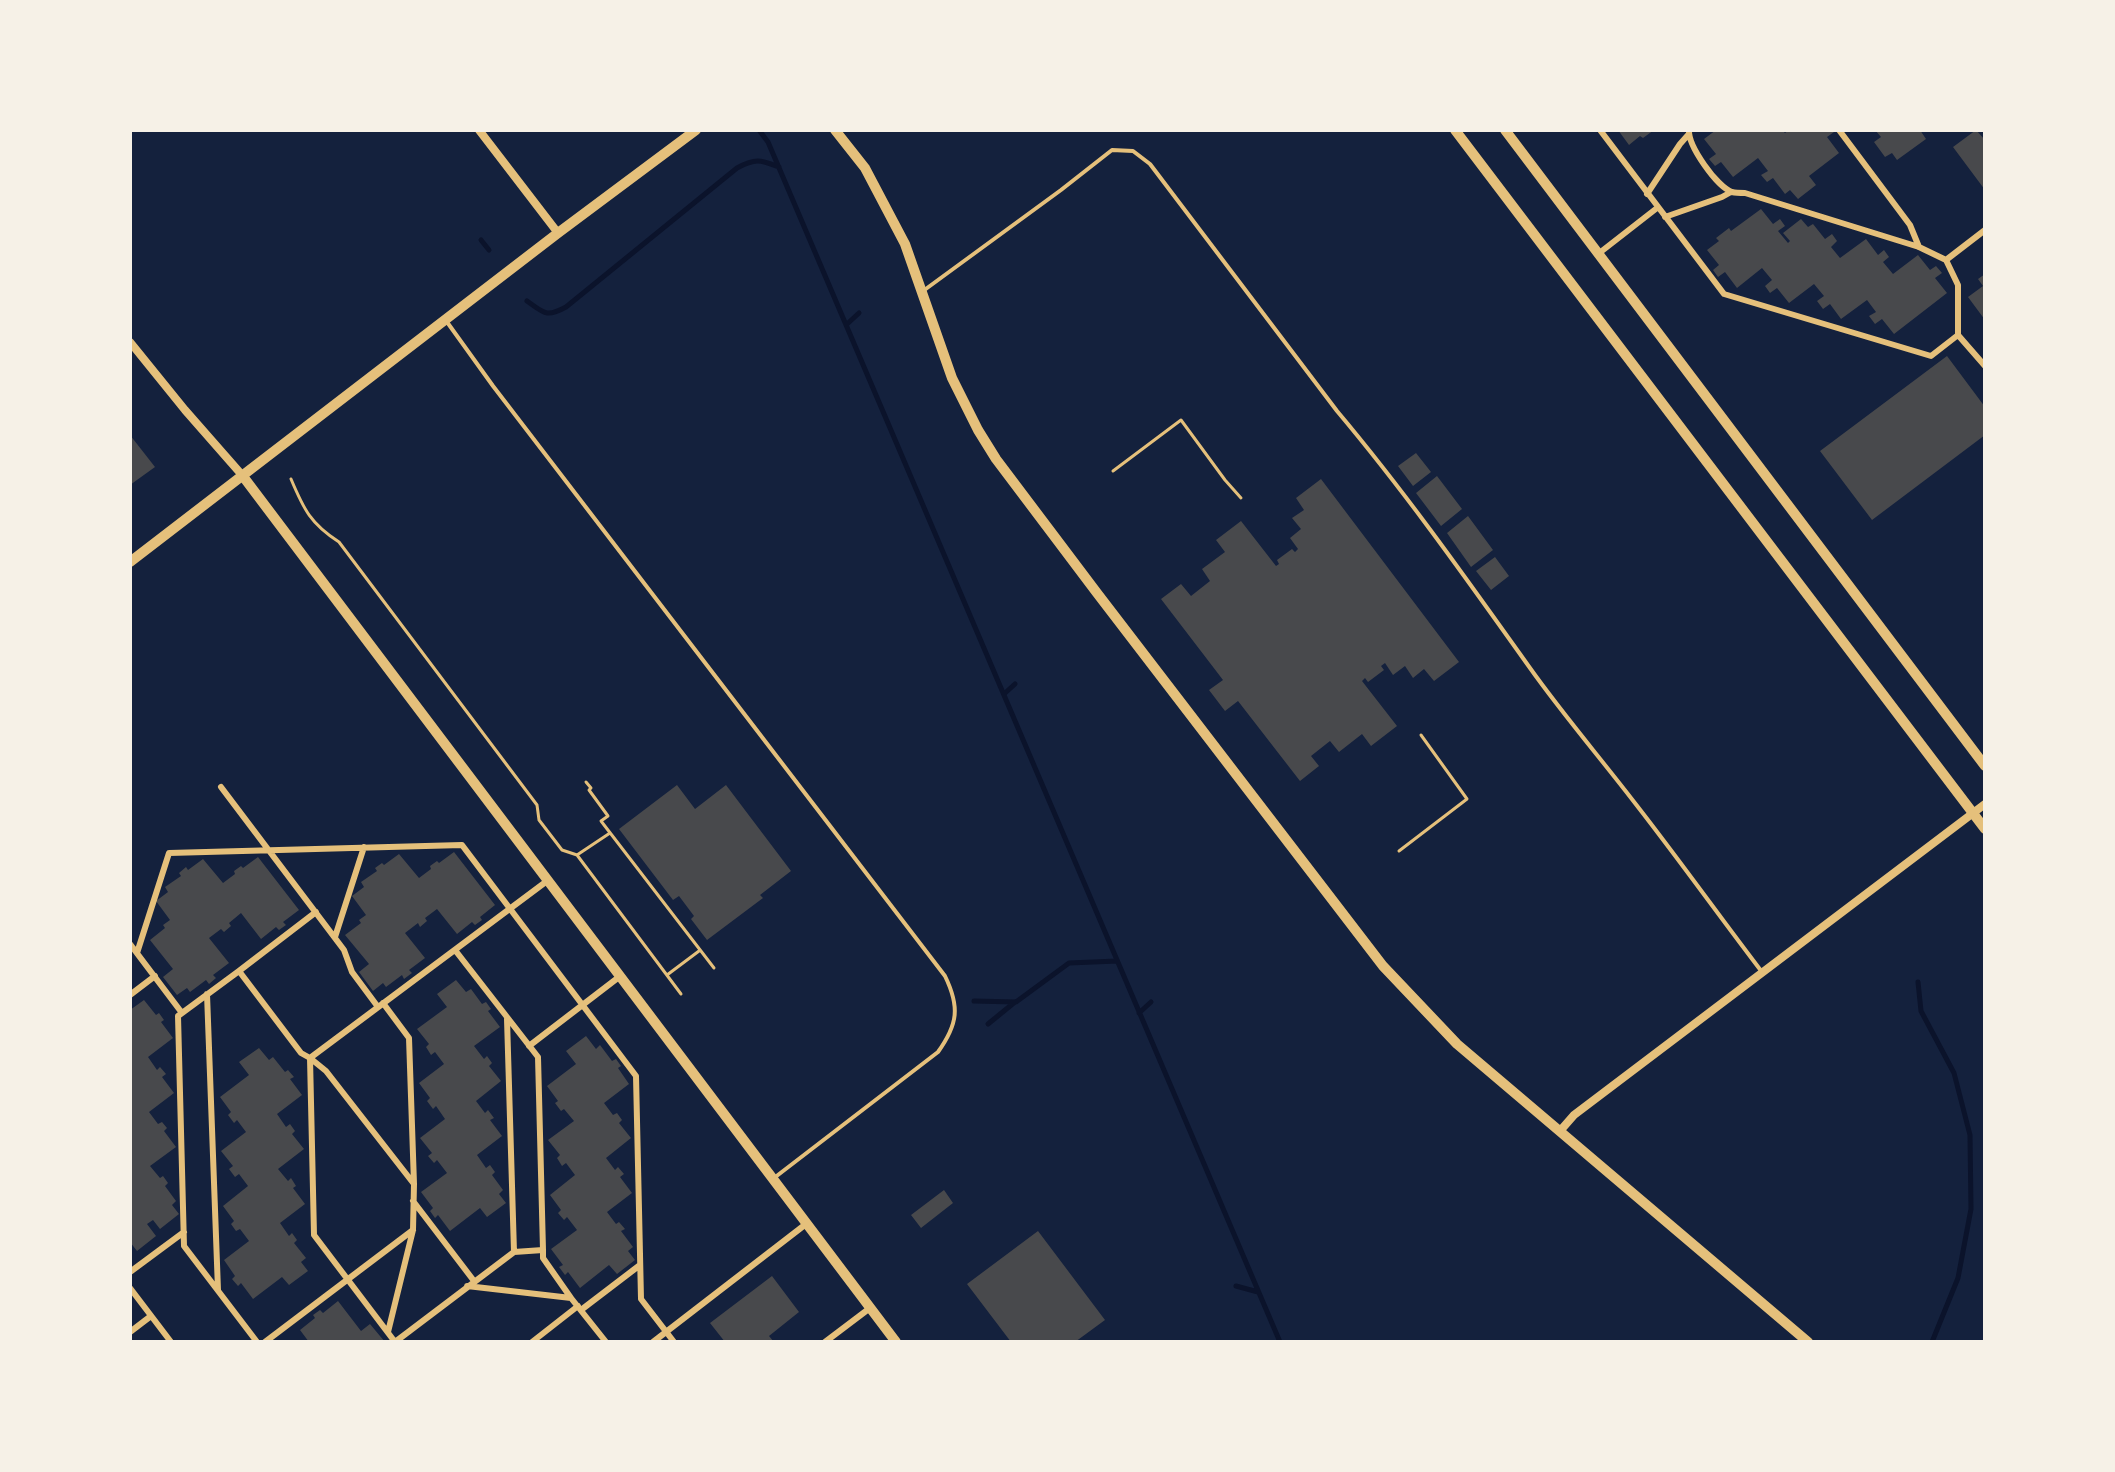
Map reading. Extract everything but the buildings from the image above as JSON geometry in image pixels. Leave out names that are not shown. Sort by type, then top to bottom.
[{"type":"street","points":[[479,130],[558,233]]},
{"type":"street","points":[[130,562],[696,130]]},
{"type":"street","points":[[835,130],[865,168],[905,244],[952,378],[996,459],[1383,966],[1457,1044],[1808,1342]]},
{"type":"street","points":[[1455,130],[1985,829]]},
{"type":"street","points":[[1505,130],[1985,766]]},
{"type":"street","points":[[1600,130],[1724,294],[1931,356],[1958,335]]},
{"type":"street","points":[[1839,130],[1910,225],[1919,247]]},
{"type":"street","points":[[1647,194],[1689,132]]},
{"type":"street","points":[[1689,132],[1693,148],[1720,184],[1731,192],[1745,193],[1919,247],[1946,260],[1958,285],[1958,335],[1985,366]]},
{"type":"street","points":[[1665,217],[1731,192]]},
{"type":"street","points":[[1598,254],[1657,208]]},
{"type":"street","points":[[1946,260],[1985,230]]},
{"type":"street","points":[[130,342],[242,475],[896,1342]]},
{"type":"street","points":[[221,787],[335,937],[344,950],[352,972],[409,1038],[413,1230],[388,1332]]},
{"type":"street","points":[[1560,1131],[1574,1115],[1985,804]]},
{"type":"street","points":[[137,953],[169,853],[462,845],[636,1076],[641,1299],[674,1342]]},
{"type":"street","points":[[335,937],[364,847]]},
{"type":"street","points":[[310,1058],[547,881]]},
{"type":"street","points":[[257,1342],[184,1246],[178,1016],[316,912]]},
{"type":"street","points":[[130,944],[182,1013]]},
{"type":"street","points":[[455,950],[538,1057],[543,1258],[606,1342]]},
{"type":"street","points":[[239,971],[301,1053],[326,1071],[414,1184]]},
{"type":"street","points":[[130,995],[155,976]]},
{"type":"street","points":[[529,1046],[619,977]]},
{"type":"street","points":[[207,994],[218,1290]]},
{"type":"street","points":[[507,1017],[514,1252]]},
{"type":"street","points":[[310,1058],[314,1235],[395,1342],[514,1252],[543,1250]]},
{"type":"street","points":[[413,1201],[474,1281]]},
{"type":"street","points":[[653,1342],[806,1224]]},
{"type":"street","points":[[265,1342],[413,1230]]},
{"type":"street","points":[[130,1272],[184,1232]]},
{"type":"street","points":[[532,1342],[640,1265]]},
{"type":"street","points":[[467,1286],[571,1298]]},
{"type":"street","points":[[130,1288],[171,1342]]},
{"type":"street","points":[[825,1342],[870,1308]]},
{"type":"street","points":[[130,1332],[151,1316]]},
{"type":"lane","points":[[923,291],[1112,150],[1133,151],[1150,164],[1762,972]]},
{"type":"lane","points":[[445,320],[945,976],[952,992],[955,1022],[938,1052],[773,1179]]},
{"type":"path","points":[[1113,471],[1181,420],[1241,498]]},
{"type":"path","points":[[291,479],[302,504],[320,531],[339,542],[537,805],[539,820],[562,850],[577,855],[681,994]]},
{"type":"path","points":[[1399,851],[1467,799],[1421,735]]},
{"type":"path","points":[[586,782],[608,816],[601,821],[714,968]]},
{"type":"path","points":[[577,855],[610,833]]},
{"type":"path","points":[[667,975],[700,950]]},
{"type":"waterway","points":[[759,130],[768,142],[1280,1342]]},
{"type":"waterway","points":[[527,301],[545,313],[566,307],[737,168],[758,161],[779,167]]},
{"type":"waterway","points":[[481,240],[489,250]]},
{"type":"waterway","points":[[846,325],[859,313]]},
{"type":"waterway","points":[[1004,694],[1015,684]]},
{"type":"waterway","points":[[974,1001],[1016,1002],[1069,963],[1117,961]]},
{"type":"waterway","points":[[1918,982],[1921,1011],[1954,1073],[1970,1135],[1971,1209],[1958,1278],[1932,1342]]},
{"type":"waterway","points":[[988,1024],[1015,1002]]},
{"type":"waterway","points":[[1139,1013],[1151,1002]]},
{"type":"waterway","points":[[1236,1286],[1258,1292]]}]
